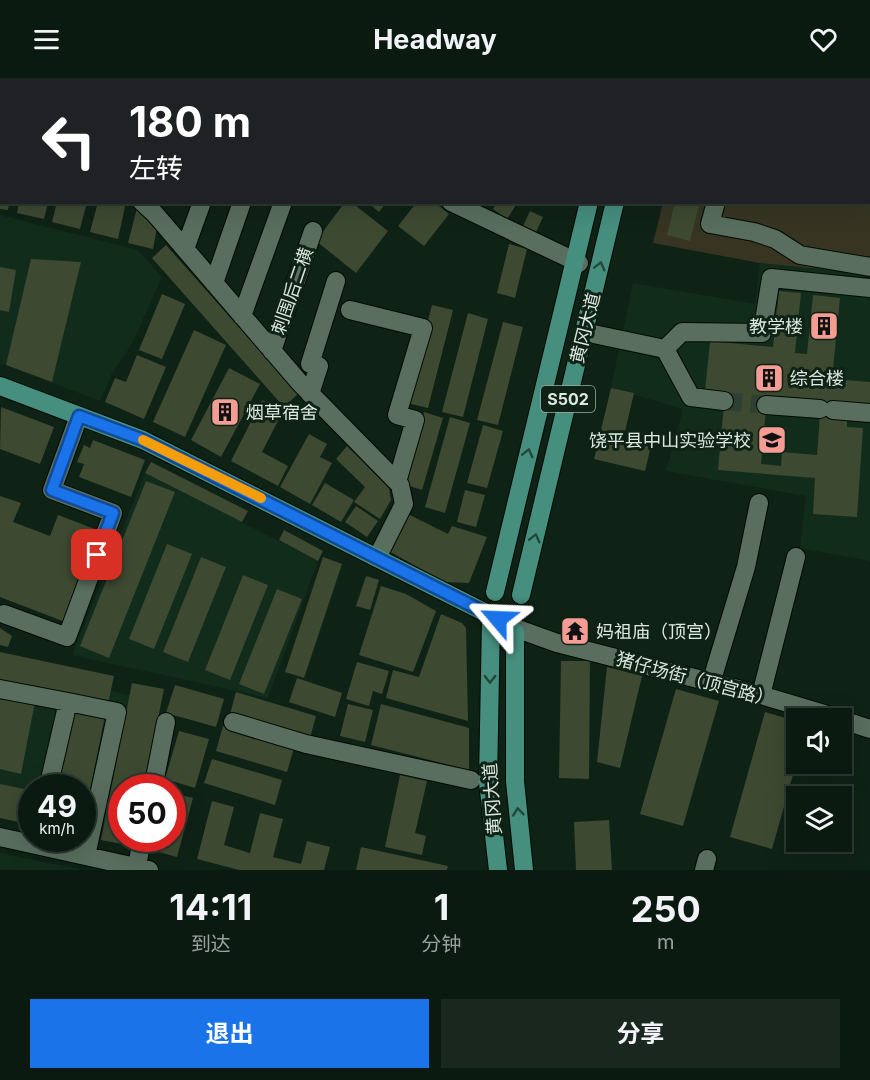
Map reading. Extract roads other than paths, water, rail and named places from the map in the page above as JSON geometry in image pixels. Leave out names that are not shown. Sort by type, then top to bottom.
[{"type":"main road","name":"黄冈大道","points":[[495,592],[589,204]]},
{"type":"main road","name":"黄冈大道","points":[[521,594],[615,204]]},
{"type":"main road","points":[[0,386],[143,440],[377,558]]},
{"type":"main road","name":"黄冈大道","points":[[377,558],[495,620],[488,782],[498,870]]},
{"type":"main road","name":"黄冈大道","points":[[517,630],[515,781],[524,870]]},
{"type":"street","points":[[185,249],[201,204]]},
{"type":"street","points":[[214,283],[241,204]]},
{"type":"street","points":[[242,316],[282,204]]},
{"type":"street","points":[[455,204],[579,263]]},
{"type":"street","points":[[715,204],[710,224],[754,232],[775,239],[800,255],[870,267]]},
{"type":"street","points":[[152,206],[185,249],[310,394],[400,485],[404,504],[377,558]]},
{"type":"street","name":"刺围后二横","points":[[272,351],[313,231]]},
{"type":"street","points":[[665,350],[682,332],[762,333],[771,278],[870,288]]},
{"type":"street","points":[[310,394],[319,366],[310,363],[336,281]]},
{"type":"street","points":[[350,310],[423,328],[397,415],[415,420],[397,482]]},
{"type":"street","points":[[584,332],[665,350],[691,397],[724,401]]},
{"type":"street","points":[[766,405],[870,413]]},
{"type":"street","points":[[4,614],[67,637],[113,513],[52,490],[79,416]]},
{"type":"street","points":[[711,683],[746,567],[759,503]]},
{"type":"street","points":[[761,695],[796,557]]},
{"type":"street","name":"猪仔场街（顶宫路）","points":[[517,630],[557,643],[804,708]]},
{"type":"street","points":[[0,689],[117,712],[86,856]]},
{"type":"street","points":[[51,774],[68,702]]},
{"type":"street","name":"猪仔场街（顶宫路）","points":[[852,721],[869,723]]},
{"type":"street","points":[[156,774],[166,722]]},
{"type":"street","points":[[232,722],[306,744],[471,780]]},
{"type":"street","points":[[0,837],[18,840]]},
{"type":"street","points":[[72,852],[143,869],[142,852]]},
{"type":"tunnel","points":[[724,401],[766,405]]},
{"type":"place","name":"教学楼","points":[[824,326]]},
{"type":"place","name":"综合楼","points":[[769,378]]},
{"type":"place","name":"烟草宿舍","points":[[225,412]]},
{"type":"place","name":"饶平县中山实验学校","points":[[772,440]]},
{"type":"place","name":"妈祖庙（顶宫）","points":[[575,631]]}]
